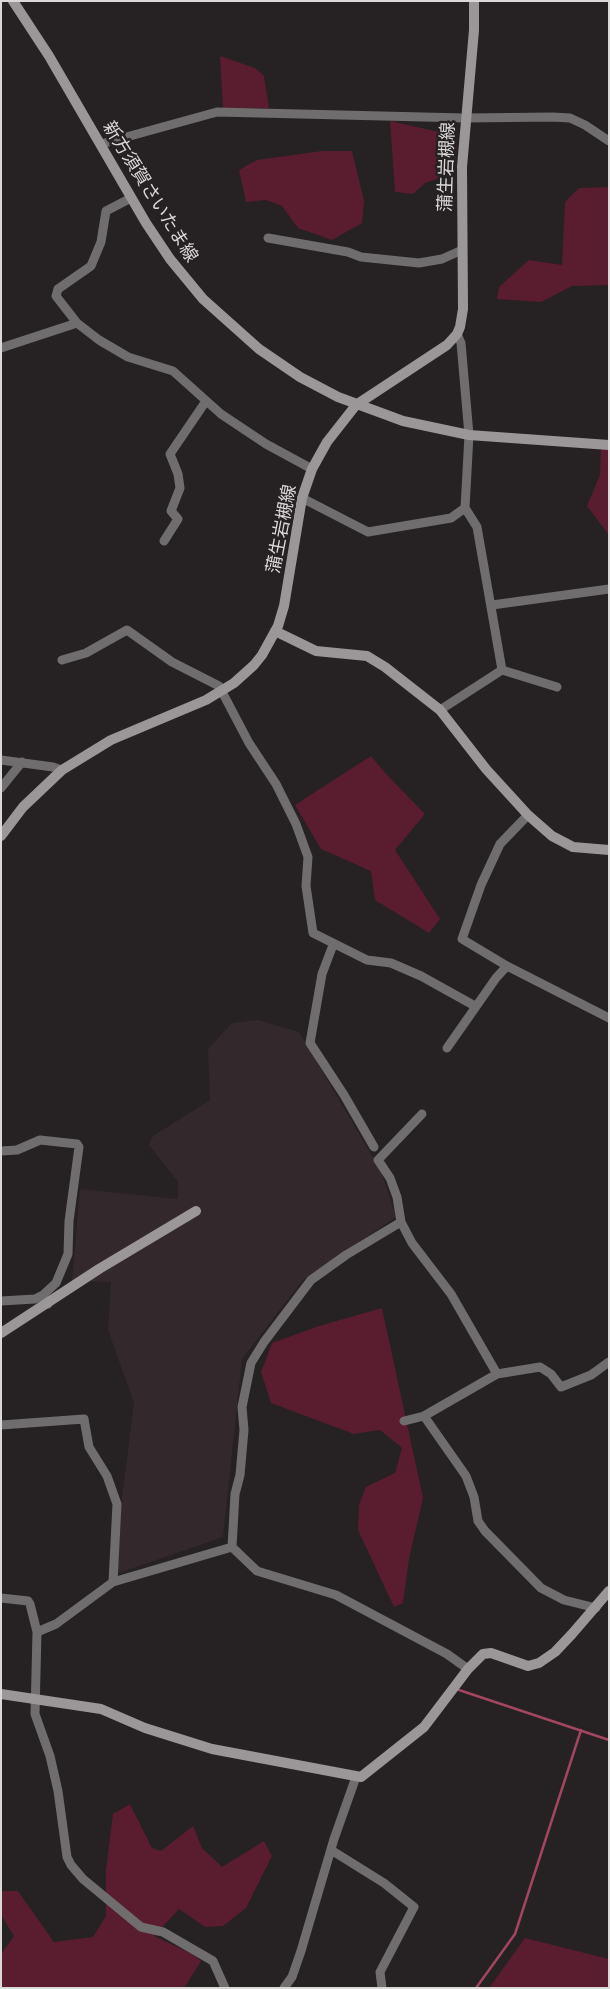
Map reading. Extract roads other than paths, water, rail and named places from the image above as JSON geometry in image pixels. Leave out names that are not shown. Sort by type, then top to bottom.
[{"type":"main road","name":"新方須賀さいたま線","points":[[13,1],[49,56],[131,198],[170,259],[222,318],[281,365],[320,388],[356,405],[403,421],[469,435],[609,445]]},
{"type":"main road","name":"蒲生岩槻線","points":[[1,836],[23,807],[62,770],[111,740],[222,690],[254,665],[275,631],[284,606],[302,498],[312,469],[327,442],[356,405],[447,345],[457,334],[463,309],[462,167],[474,30],[474,1]]},
{"type":"main road","points":[[275,631],[316,651],[367,656],[426,697],[440,710],[474,754],[528,815],[552,836],[573,847],[609,850]]},
{"type":"main road","points":[[1,1333],[46,1299],[196,1211]]},
{"type":"main road","points":[[1,1694],[100,1709],[145,1728],[212,1749],[356,1777],[369,1772],[424,1727],[468,1669],[483,1654],[491,1653],[528,1666],[539,1663],[555,1652],[596,1608],[609,1591]]},
{"type":"street","points":[[101,144],[217,112],[465,118],[570,118],[585,125],[609,141]]},
{"type":"street","points":[[131,198],[106,211],[101,242],[91,266],[58,289],[56,296],[77,323],[99,340],[128,357],[173,371],[206,401],[266,444],[312,469]]},
{"type":"street","points":[[268,238],[348,252],[361,257],[419,263],[442,259],[462,250]]},
{"type":"street","points":[[1,348],[77,323]]},
{"type":"street","points":[[457,334],[461,343],[469,435],[465,508],[477,527],[502,670]]},
{"type":"street","points":[[164,541],[178,519],[171,511],[180,488],[178,474],[170,454],[206,401]]},
{"type":"street","points":[[302,498],[368,532],[451,518],[465,508]]},
{"type":"street","points":[[492,605],[609,589]]},
{"type":"street","points":[[62,660],[86,653],[127,630],[172,662],[219,686],[248,743],[276,784],[296,824],[308,856],[306,886],[313,933],[333,945],[367,960],[390,963],[421,976],[475,1006]]},
{"type":"street","points":[[502,670],[557,687]]},
{"type":"street","points":[[440,710],[502,670]]},
{"type":"street","points":[[1,760],[62,770]]},
{"type":"street","points":[[1,788],[22,762]]},
{"type":"street","points":[[528,815],[500,844],[481,885],[462,939],[507,966],[609,1018]]},
{"type":"street","points":[[333,945],[322,974],[310,1043],[344,1095],[374,1147]]},
{"type":"street","points":[[448,1048],[475,1006],[507,966]]},
{"type":"street","points":[[422,1114],[378,1160],[390,1178],[397,1197],[401,1222],[426,1264],[451,1294],[497,1374]]},
{"type":"street","points":[[1,1151],[17,1150],[40,1140],[77,1144],[79,1147],[69,1220],[68,1254],[56,1283],[46,1299],[1,1301]]},
{"type":"street","points":[[401,1222],[346,1255],[311,1280],[264,1342],[251,1363],[242,1407],[244,1430],[240,1475],[235,1494],[232,1547],[257,1571],[336,1595],[447,1654],[468,1669]]},
{"type":"street","points":[[404,1421],[424,1416],[497,1374],[540,1367],[551,1374],[561,1387],[591,1374],[609,1362]]},
{"type":"street","points":[[424,1416],[466,1476],[474,1497],[478,1521],[485,1532],[541,1588],[564,1600],[596,1608]]},
{"type":"street","points":[[1,1425],[84,1418],[89,1447],[107,1476],[117,1504],[112,1582]]},
{"type":"street","points":[[38,1632],[56,1624],[112,1582],[232,1547]]},
{"type":"street","points":[[1,1598],[28,1601],[38,1632],[34,1699],[35,1714],[50,1756],[58,1791],[67,1857],[71,1865],[83,1879],[141,1927],[163,1932],[213,1961],[225,1988]]},
{"type":"street","points":[[284,1988],[292,1977],[301,1951],[331,1850],[356,1777]]},
{"type":"street","points":[[331,1850],[384,1883],[414,1907],[380,1972],[382,1988]]},
{"type":"waterway","points":[[456,1689],[609,1740]]},
{"type":"waterway","points":[[476,1988],[515,1934],[581,1730]]}]
